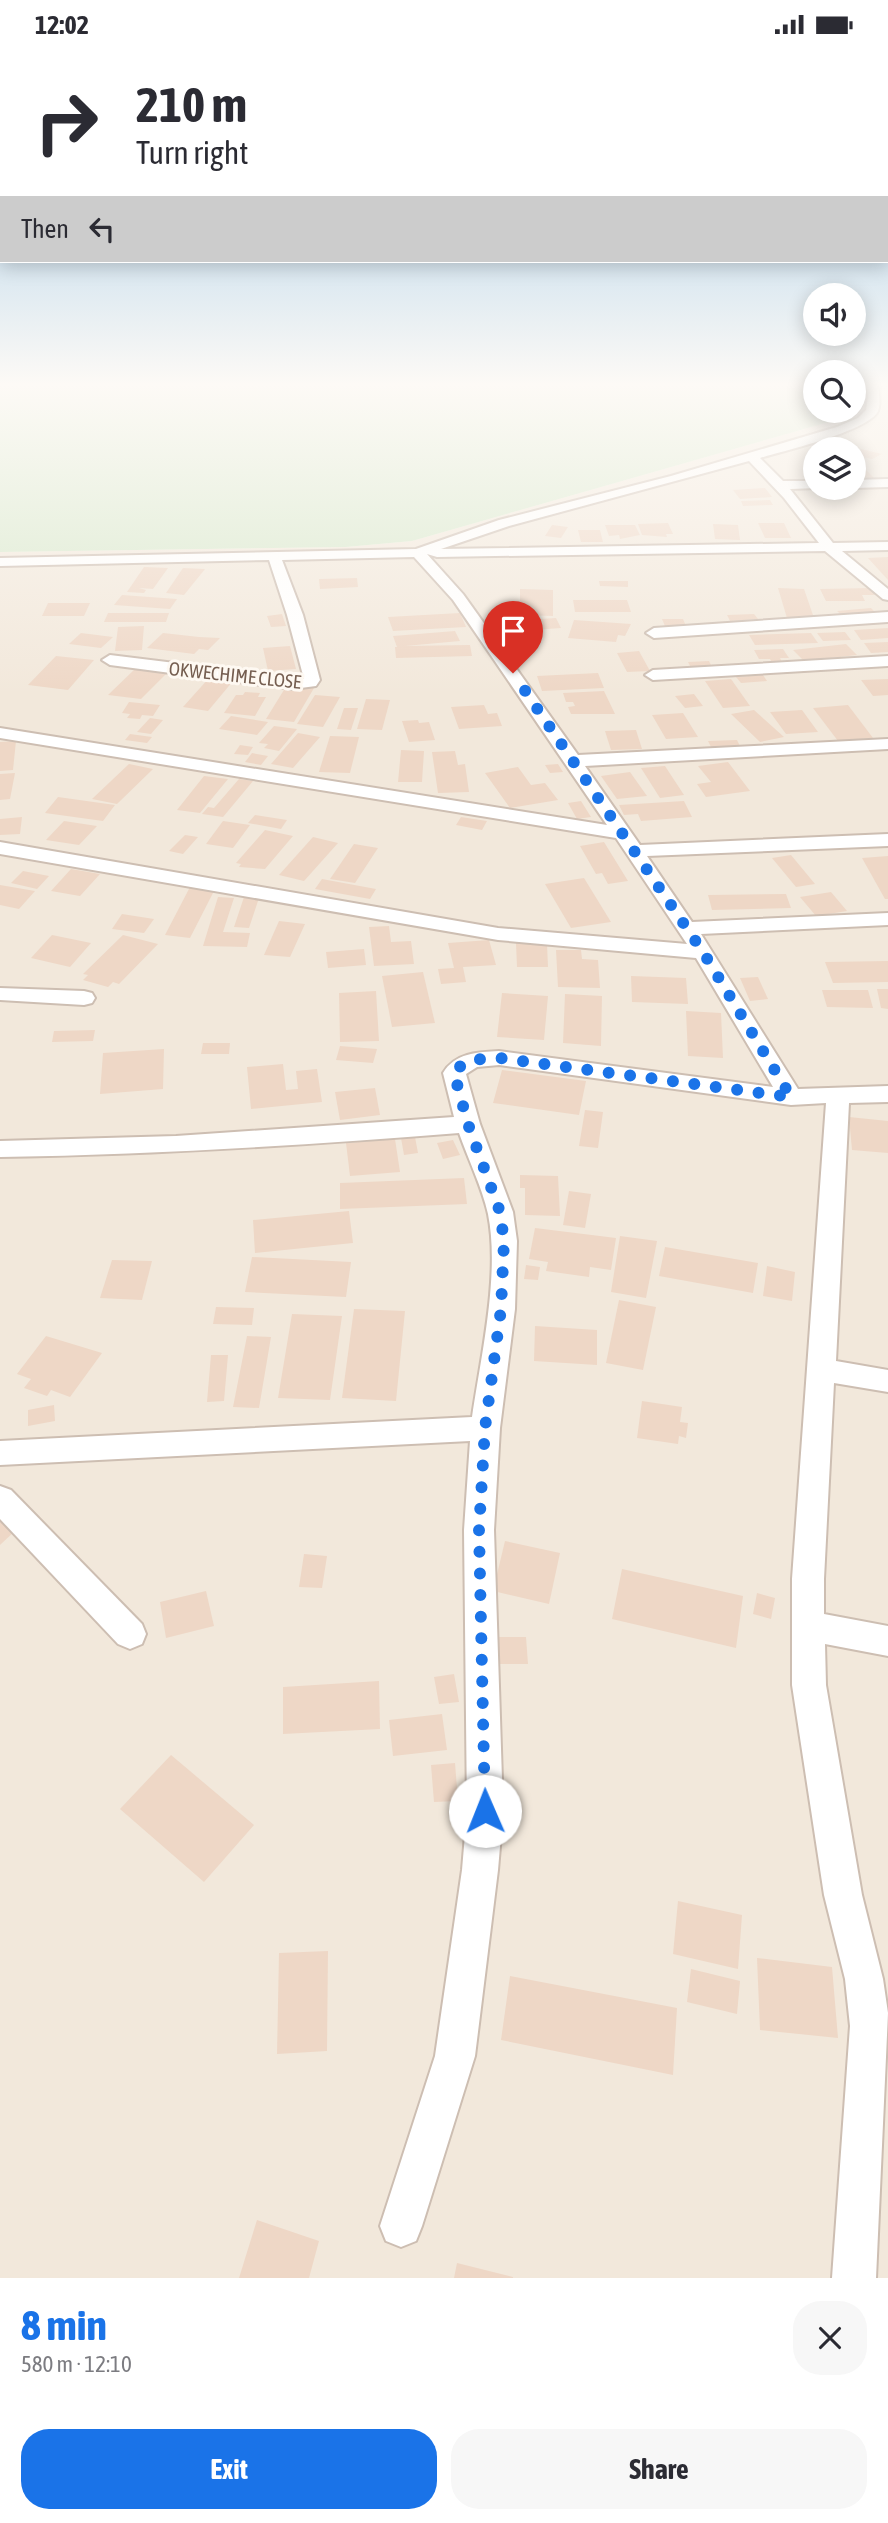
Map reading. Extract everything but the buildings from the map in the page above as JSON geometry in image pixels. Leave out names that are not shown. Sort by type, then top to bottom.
[{"type":"street","points":[[418,553],[444,542],[546,511],[645,487]]},
{"type":"street","points":[[782,487],[830,548],[888,596]]},
{"type":"street","points":[[0,562],[888,546]]},
{"type":"street","points":[[418,553],[458,597],[703,952],[791,1097]]},
{"type":"street","name":"OKWECHIME CLOSE","points":[[110,660],[293,684],[310,683],[312,680],[295,615],[274,556]]},
{"type":"street","points":[[654,633],[888,617]]},
{"type":"street","points":[[653,675],[888,661]]},
{"type":"street","points":[[0,733],[621,833]]},
{"type":"street","points":[[572,761],[888,744]]},
{"type":"street","points":[[633,851],[888,840]]},
{"type":"street","points":[[0,848],[498,934],[703,952]]},
{"type":"street","points":[[687,929],[888,919]]},
{"type":"street","points":[[0,994],[84,998]]},
{"type":"street","points":[[401,2226],[454,2056],[480,1870],[485,1811],[479,1530],[485,1428],[501,1309],[504,1241],[500,1212],[490,1178],[468,1124],[454,1073],[461,1064],[478,1059],[499,1058],[791,1097],[888,1094]]},
{"type":"street","points":[[838,1097],[808,1579],[809,1685],[843,1895],[879,2030],[855,2278]]},
{"type":"street","points":[[0,1149],[116,1149],[233,1143],[468,1124]]},
{"type":"street","points":[[821,1370],[888,1381]]},
{"type":"street","points":[[0,1453],[485,1428]]},
{"type":"street","points":[[0,1499],[130,1634]]},
{"type":"street","points":[[809,1626],[888,1641]]},
{"type":"shaded area","points":[[601,487],[803,487],[803,500],[866,500],[866,487],[888,487],[888,2278],[0,2278],[0,552],[346,547],[412,541]]},
{"type":"green space","points":[[0,487],[601,487],[412,541],[346,547],[0,552]]},
{"type":"route","points":[[485,1811],[479,1530],[485,1428],[501,1309],[504,1241],[500,1212],[490,1178],[468,1124],[454,1073],[461,1064],[478,1059],[499,1058],[791,1097],[703,952],[513,673]]}]
